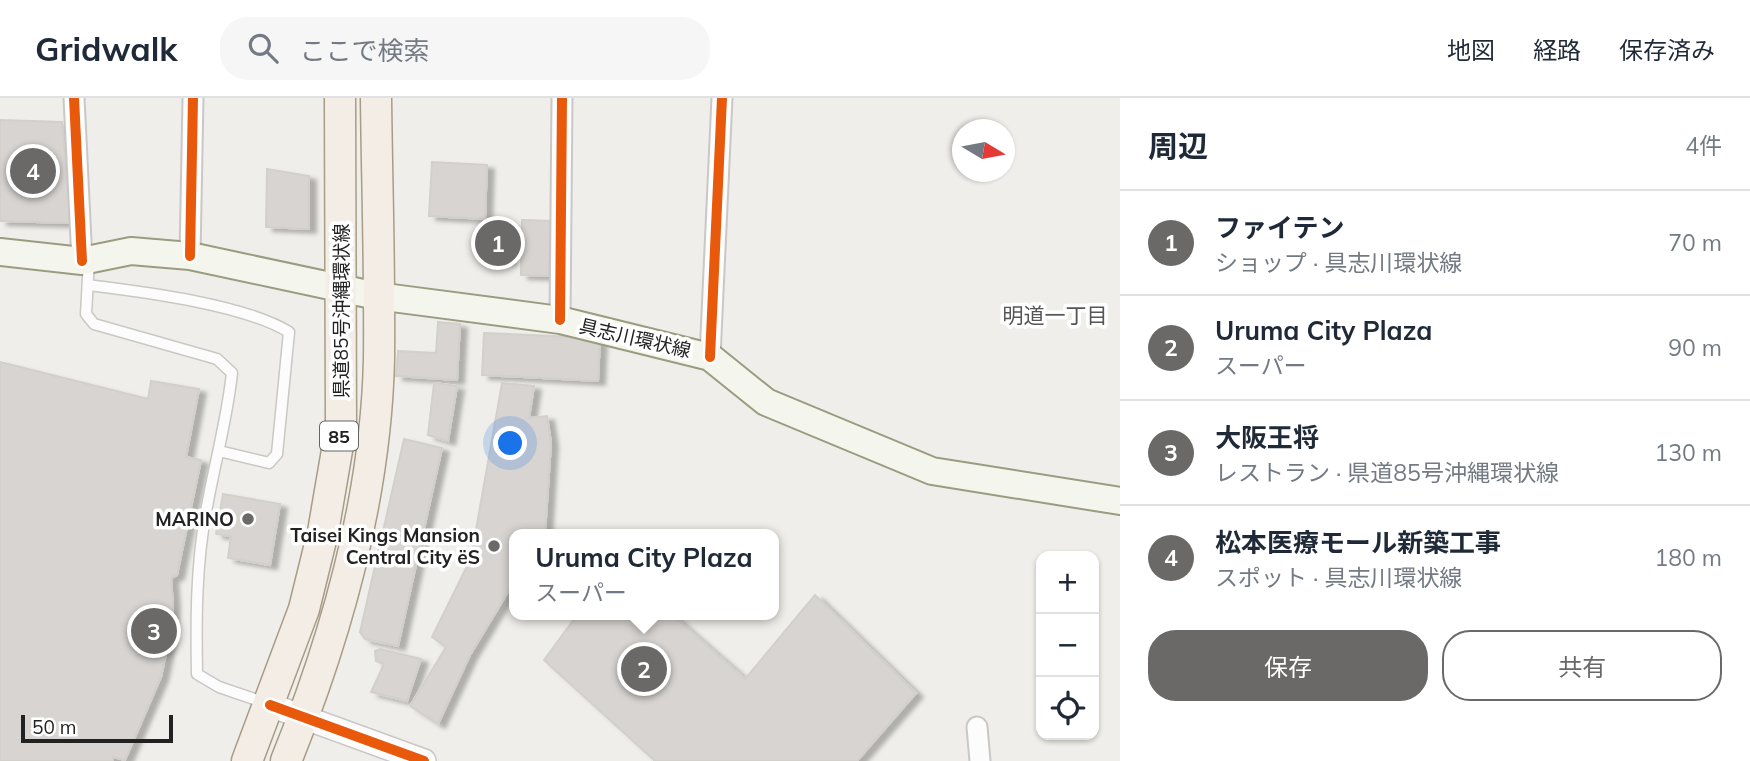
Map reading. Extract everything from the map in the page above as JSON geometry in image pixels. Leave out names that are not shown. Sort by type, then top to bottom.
[{"type":"main road","name":"県道85号沖縄環状線","points":[[247,761],[304,609],[323,532],[341,427],[343,289],[340,98]]},
{"type":"main road","name":"県道85号沖縄環状線","points":[[286,761],[303,717],[340,598],[367,478],[379,359],[376,98]]},
{"type":"main road","name":"具志川環状線","points":[[0,252],[86,268],[131,251],[190,257],[377,296],[560,320],[710,356],[766,402],[932,471],[1120,501]]},
{"type":"street","points":[[74,98],[86,268]]},
{"type":"street","points":[[190,257],[194,98]]},
{"type":"street","points":[[560,320],[562,98]]},
{"type":"street","points":[[710,356],[722,98]]},
{"type":"street","points":[[270,705],[424,761]]},
{"type":"street","points":[[977,727],[980,761]]},
{"type":"lane","points":[[219,451],[269,463],[277,453],[289,332],[269,320],[144,292],[86,268],[86,314],[94,324],[217,359],[232,373],[205,515],[196,623],[197,674],[219,687],[270,705]]},
{"type":"building","points":[[0,120],[62,122],[71,223],[0,221]]},
{"type":"building","points":[[432,162],[487,165],[485,219],[429,216]]},
{"type":"building","points":[[267,169],[309,176],[309,229],[266,227]]},
{"type":"building","points":[[522,220],[551,221],[549,276],[521,275]]},
{"type":"building","points":[[487,225],[511,227],[508,261],[484,259]]},
{"type":"building","points":[[438,322],[460,324],[457,380],[396,376],[398,351],[436,353]]},
{"type":"building","points":[[484,333],[600,338],[598,381],[482,375]]},
{"type":"building","points":[[0,362],[148,399],[151,381],[199,389],[186,457],[201,460],[177,575],[171,578],[173,605],[169,640],[161,677],[125,760],[113,757],[112,761],[0,761]]},
{"type":"building","points":[[434,383],[457,386],[448,441],[428,435]]},
{"type":"building","name":"Taisei Kings Mansion Central City ëS","points":[[502,383],[534,386],[529,418],[547,416],[551,443],[545,529],[509,529],[509,590],[470,655],[438,724],[410,706],[446,647],[432,637],[471,558]]},
{"type":"building","points":[[404,439],[442,448],[398,646],[365,639],[360,632]]},
{"type":"building","name":"MARINO","points":[[223,494],[280,504],[270,565],[228,558],[231,536],[216,534]]},
{"type":"building","points":[[815,595],[916,693],[857,761],[655,761],[544,660],[573,620],[678,620],[745,679]]},
{"type":"building","points":[[380,649],[421,659],[407,701],[371,692],[384,664],[376,661],[375,651]]},
{"type":"cycle path","points":[[74,98],[82,261]]},
{"type":"cycle path","points":[[190,256],[193,98]]},
{"type":"cycle path","points":[[560,320],[562,98]]},
{"type":"cycle path","points":[[710,357],[722,98]]},
{"type":"cycle path","points":[[270,705],[424,761]]},
{"type":"place","name":"松本医療モール新築工事","points":[[33,171]]},
{"type":"place","name":"ファイテン","points":[[498,243]]},
{"type":"place","name":"MARINO","points":[[248,519]]},
{"type":"place","name":"Taisei Kings Mansion Central City ëS","points":[[494,546]]},
{"type":"place","name":"大阪王将","points":[[154,631]]},
{"type":"place","name":"Uruma City Plaza","points":[[644,669]]},
{"type":"district","name":"明道一丁目","points":[[1055,315]]}]
